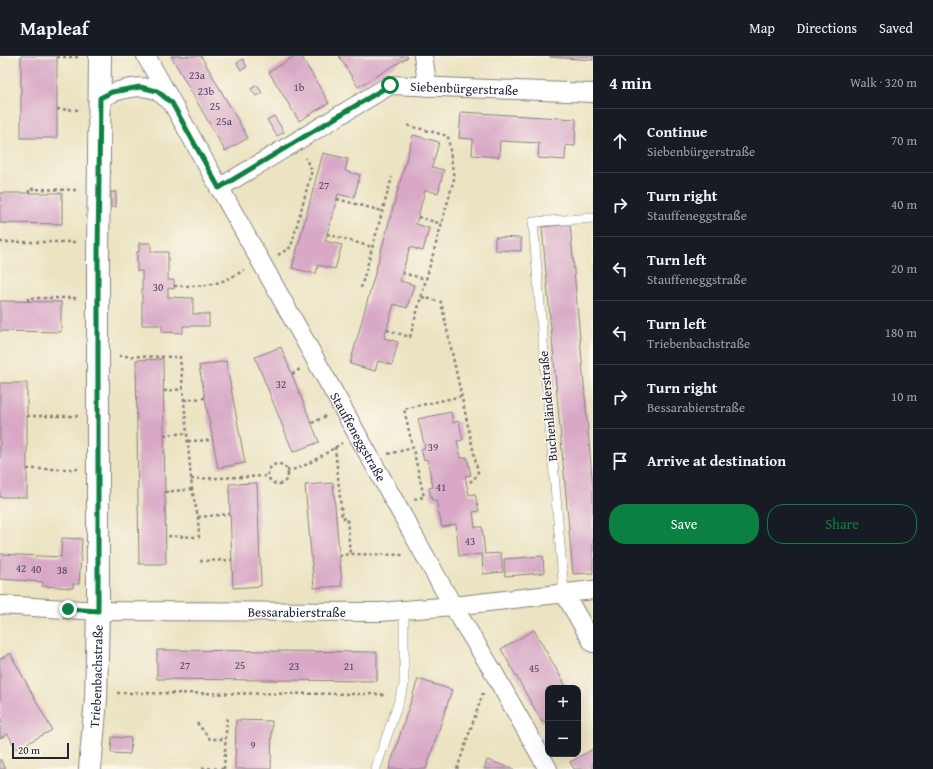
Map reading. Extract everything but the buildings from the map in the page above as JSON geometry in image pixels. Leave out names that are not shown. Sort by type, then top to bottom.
[{"type":"street","name":"Triebenbachstraße","points":[[90,769],[97,693],[98,191],[100,56]]},
{"type":"street","name":"Stauffeneggstraße","points":[[146,56],[424,555],[491,668],[548,769]]},
{"type":"street","points":[[423,56],[428,87]]},
{"type":"street","name":"Siebenbürgerstraße","points":[[219,188],[390,85],[593,93]]},
{"type":"street","name":"Stauffeneggstraße","points":[[100,98],[112,92],[140,87],[157,91],[172,103]]},
{"type":"street","name":"Bessarabierstraße","points":[[0,605],[98,611],[380,612],[453,606],[593,590]]},
{"type":"street","name":"Buchenländerstraße","points":[[564,593],[593,643]]},
{"type":"lane","name":"Buchenländerstraße","points":[[564,593],[533,222],[593,218]]},
{"type":"lane","points":[[376,768],[404,686],[404,610]]},
{"type":"path","points":[[387,330],[410,337],[454,179],[448,136],[406,125]]},
{"type":"path","points":[[174,286],[211,285],[222,282],[291,247],[312,170],[295,142]]},
{"type":"path","points":[[361,288],[392,177]]},
{"type":"path","points":[[30,193],[29,189],[98,191]]},
{"type":"path","points":[[337,199],[382,211]]},
{"type":"path","points":[[418,217],[442,224]]},
{"type":"path","points":[[327,234],[372,247]]},
{"type":"path","points":[[0,242],[79,242]]},
{"type":"path","points":[[402,273],[426,279]]},
{"type":"path","points":[[422,297],[441,302],[478,472],[476,478],[471,482],[466,483]]},
{"type":"path","points":[[28,301],[28,298],[98,299]]},
{"type":"path","points":[[98,356],[180,357],[192,489],[198,517],[199,537],[166,536]]},
{"type":"path","points":[[164,391],[183,389]]},
{"type":"path","points":[[396,503],[424,496],[404,409],[462,396]]},
{"type":"path","points":[[184,400],[205,398]]},
{"type":"path","points":[[27,416],[98,417]]},
{"type":"path","points":[[164,436],[187,433]]},
{"type":"path","points":[[287,470],[293,470],[300,467],[358,435]]},
{"type":"path","points":[[188,441],[213,440]]},
{"type":"path","points":[[335,447],[341,511],[342,518],[346,518],[350,554]]},
{"type":"path","points":[[370,458],[413,448]]},
{"type":"path","points":[[277,464],[283,465],[287,470],[288,476],[286,480],[278,484],[271,481],[268,476],[269,469],[277,464]]},
{"type":"path","points":[[27,469],[98,470]]},
{"type":"path","points":[[191,479],[268,476]]},
{"type":"path","points":[[165,492],[192,489]]},
{"type":"path","points":[[336,512],[341,511]]},
{"type":"path","points":[[198,517],[230,514]]},
{"type":"path","points":[[339,556],[350,554],[424,555]]},
{"type":"path","points":[[200,561],[232,560]]},
{"type":"path","points":[[457,769],[491,668]]},
{"type":"path","points":[[97,693],[381,694],[398,704]]},
{"type":"path","points":[[202,768],[224,769],[227,716]]},
{"type":"path","points":[[197,723],[210,739],[226,739]]},
{"type":"route","points":[[68,609],[98,611],[98,254],[100,98],[112,92],[140,87],[157,91],[172,103],[219,188],[390,85]]}]
